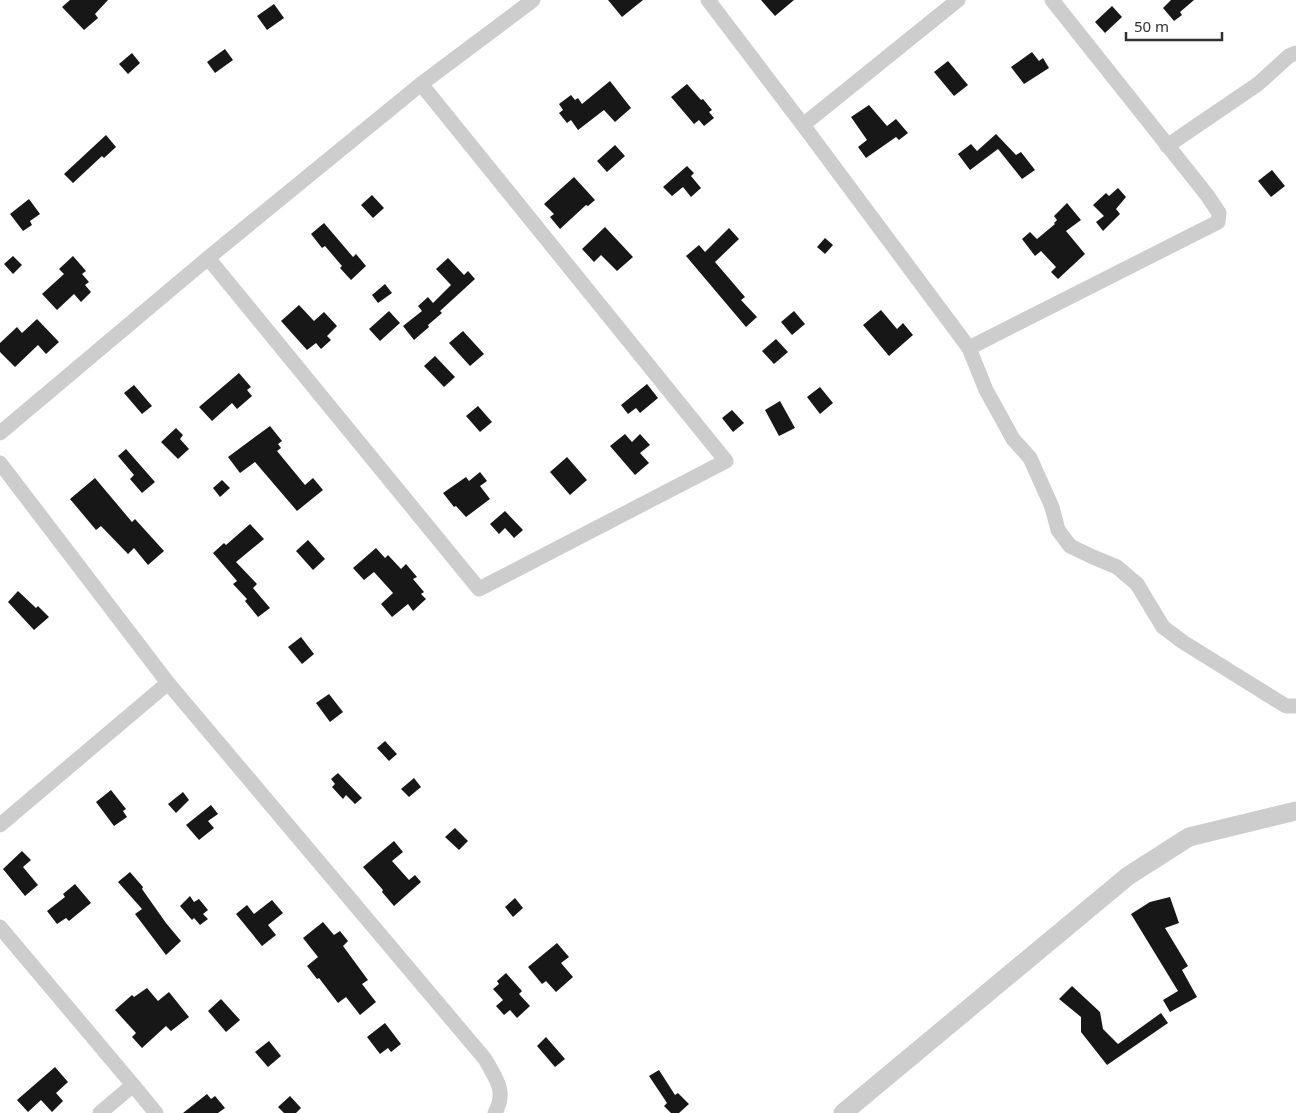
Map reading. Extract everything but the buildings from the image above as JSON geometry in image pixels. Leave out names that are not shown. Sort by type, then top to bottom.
[{"type":"street","points":[[708,0],[968,348],[986,390],[1013,439],[1030,458],[1052,507],[1058,530],[1070,546],[1117,566],[1138,584],[1164,627],[1183,642],[1286,706],[1296,706]]},
{"type":"street","points":[[803,125],[958,0]]},
{"type":"street","points":[[968,348],[1218,222],[1219,212],[1208,195],[1052,0]]},
{"type":"street","points":[[0,433],[208,258],[421,84],[524,3]]},
{"type":"street","points":[[1167,146],[1258,84],[1289,56],[1296,54]]},
{"type":"street","points":[[208,258],[479,589],[726,461],[421,84]]},
{"type":"street","points":[[0,463],[168,682],[485,1059],[500,1086],[500,1104],[495,1113]]},
{"type":"street","points":[[0,825],[168,682]]},
{"type":"street","points":[[843,1113],[1128,876],[1189,837],[1296,811]]},
{"type":"street","points":[[0,927],[156,1113]]},
{"type":"street","points":[[100,1113],[133,1085]]}]
